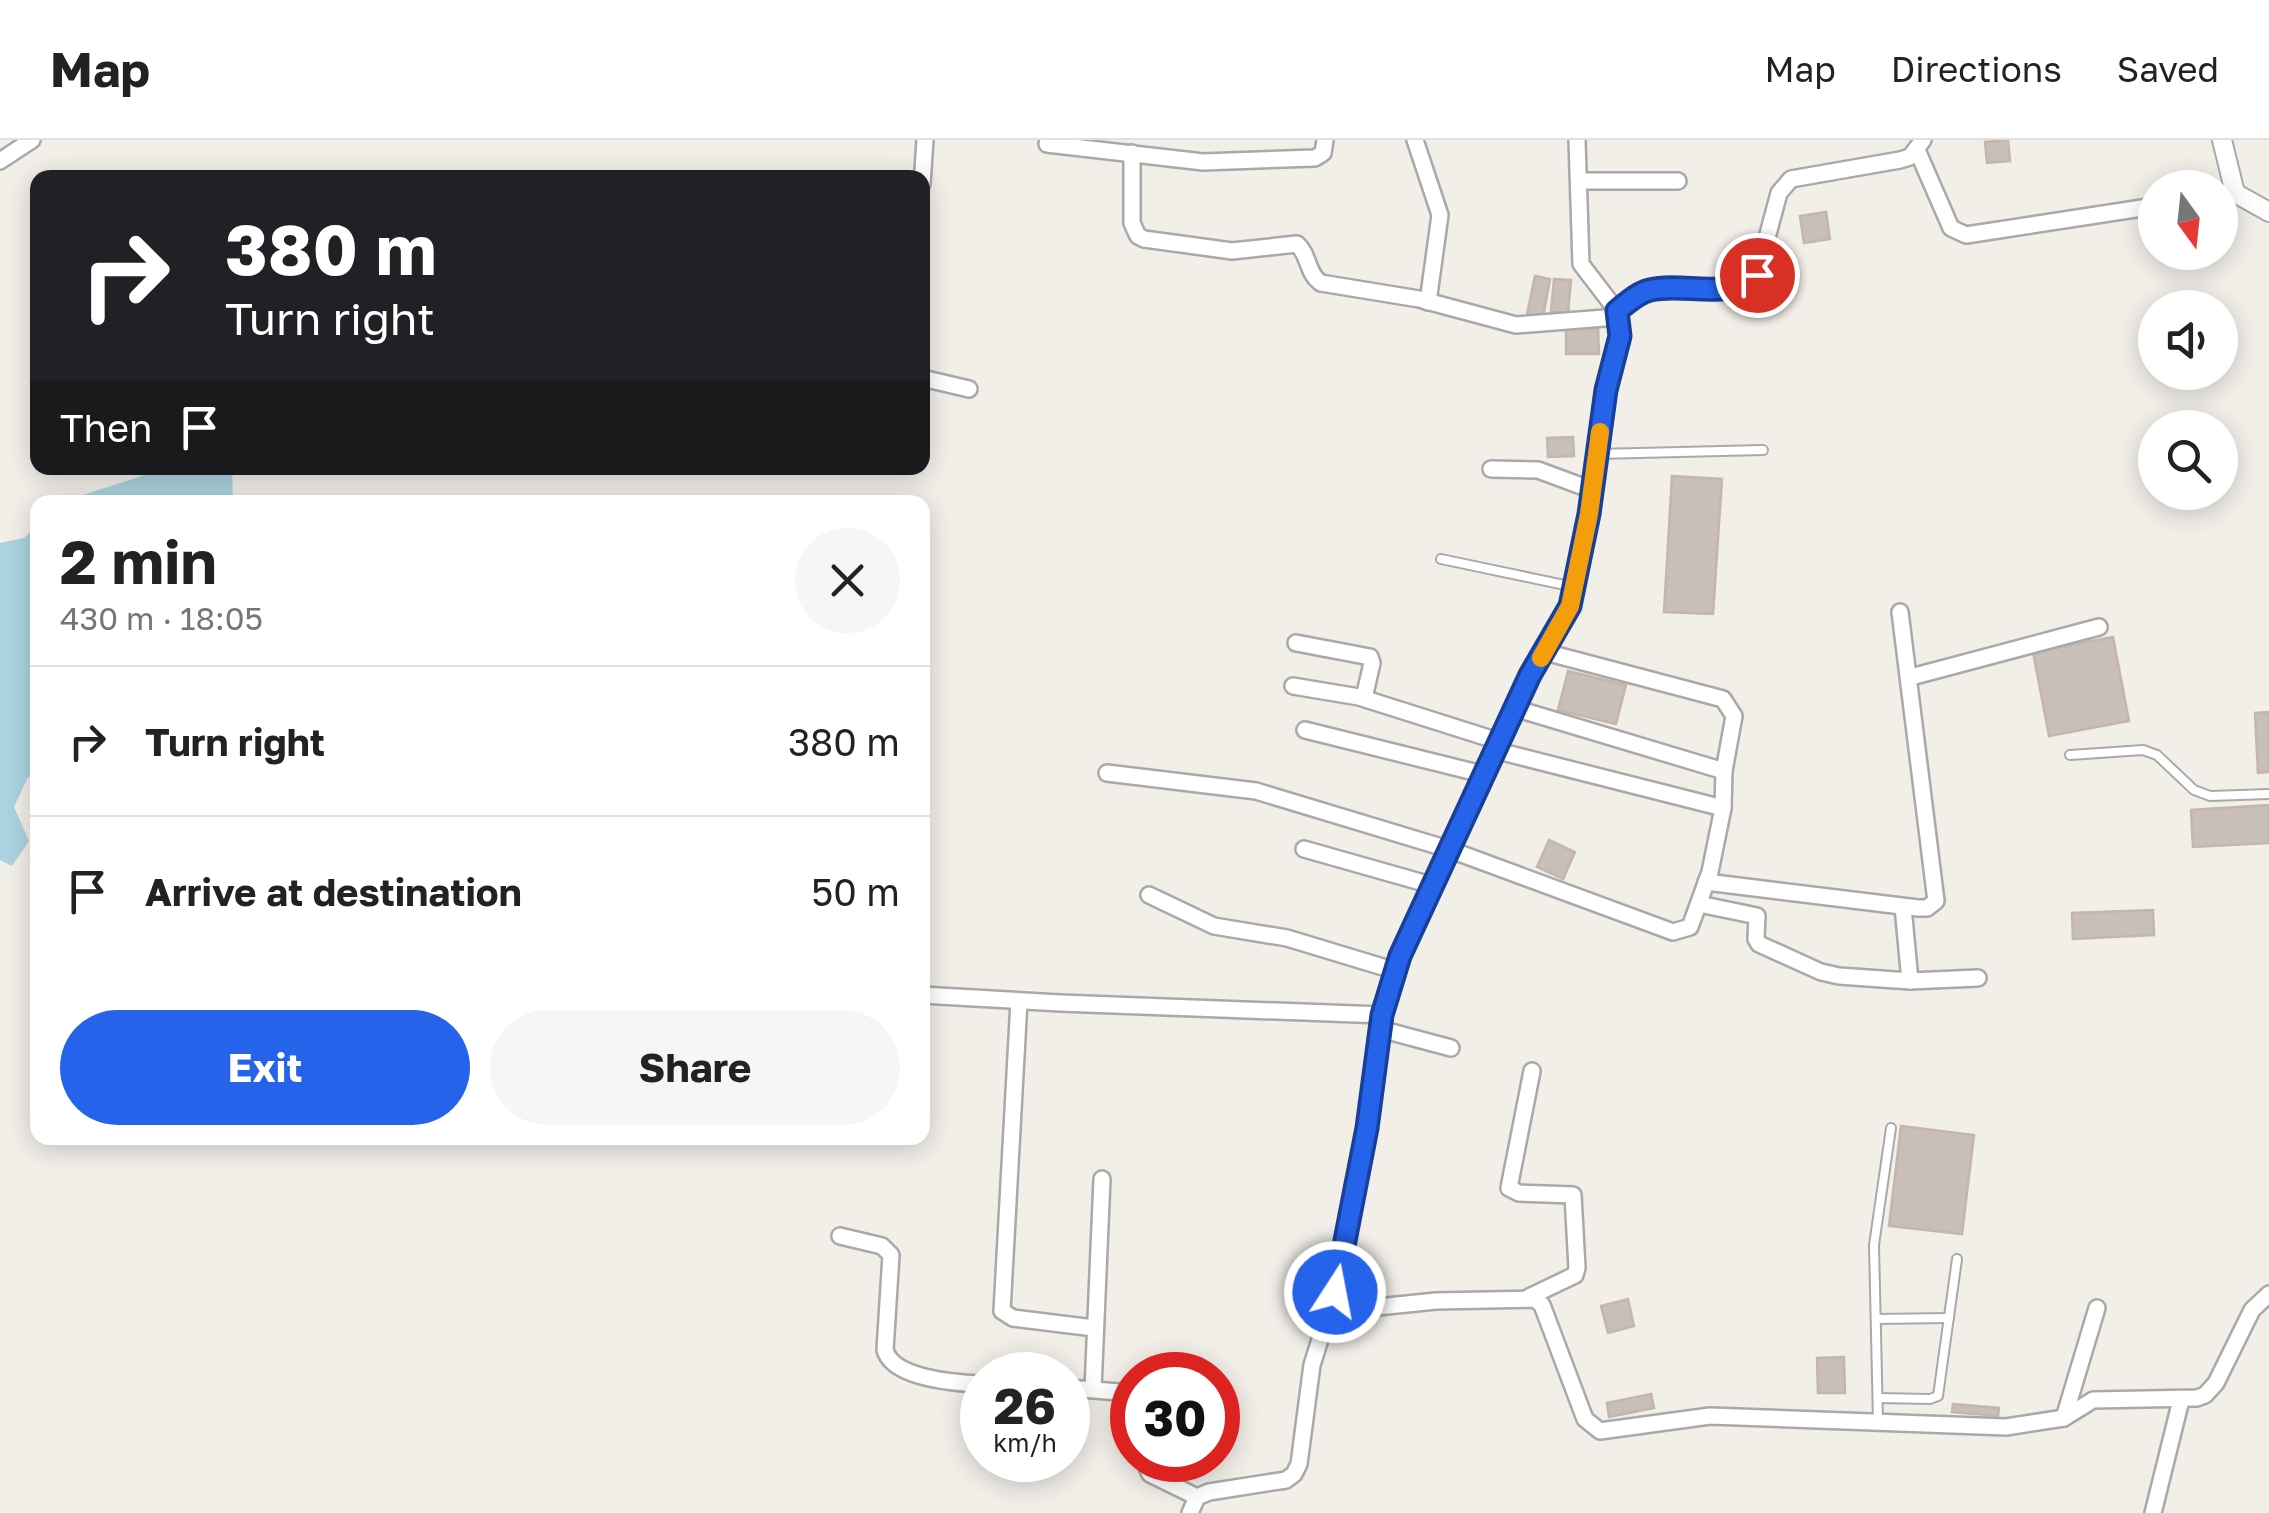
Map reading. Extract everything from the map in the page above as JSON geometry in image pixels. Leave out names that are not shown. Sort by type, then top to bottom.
[{"type":"street","points":[[0,161],[32,140]]},
{"type":"street","points":[[923,170],[924,140]]},
{"type":"street","points":[[1028,140],[1222,162],[1315,158],[1323,153],[1324,140]]},
{"type":"street","points":[[1415,140],[1440,215],[1428,302]]},
{"type":"street","points":[[1166,1482],[1196,1497],[1272,1483],[1294,1474],[1299,1464],[1312,1365],[1328,1312],[1367,1128],[1381,1022],[1396,971],[1482,774],[1570,606],[1606,390],[1620,336],[1617,314],[1581,264],[1578,140]]},
{"type":"street","points":[[2222,140],[2225,170]]},
{"type":"street","points":[[1132,154],[1132,224],[1144,239],[1232,251],[1297,244],[1317,281],[1428,302],[1516,326],[1617,314],[1632,298],[1650,290],[1722,289],[1748,283],[1757,275],[1780,193],[1790,179],[1900,160],[1920,145],[1951,228],[1966,235],[2138,209]]},
{"type":"street","points":[[1580,181],[1678,181]]},
{"type":"street","points":[[2238,198],[2269,212]]},
{"type":"street","points":[[930,380],[969,389]]},
{"type":"street","points":[[1491,469],[1538,470],[1592,490]]},
{"type":"street","points":[[1706,882],[1902,906],[1933,906],[1938,896],[1900,612]]},
{"type":"street","points":[[1910,677],[2099,627]]},
{"type":"street","points":[[1296,643],[1370,657],[1364,698]]},
{"type":"street","points":[[1107,773],[1256,791],[1448,848],[1673,932],[1690,926],[1706,882],[1723,808],[1724,771],[1734,716],[1723,699],[1545,652]]},
{"type":"street","points":[[1293,686],[1364,698],[1496,746],[1723,808]]},
{"type":"street","points":[[1514,708],[1724,771]]},
{"type":"street","points":[[1304,730],[1482,774]]},
{"type":"street","points":[[1304,850],[1431,886]]},
{"type":"street","points":[[1149,895],[1214,926],[1287,938],[1396,971]]},
{"type":"street","points":[[1699,904],[1757,916],[1756,942],[1821,972],[1910,981],[1978,978]]},
{"type":"street","points":[[1902,906],[1910,981]]},
{"type":"street","points":[[930,995],[1381,1022],[1451,1048]]},
{"type":"street","points":[[1019,1001],[1002,1310],[1013,1318],[1094,1328]]},
{"type":"street","points":[[1328,1312],[1529,1297],[1575,1275],[1573,1195],[1509,1188],[1532,1071]]},
{"type":"street","points":[[1102,1179],[1092,1389],[1110,1391]]},
{"type":"street","points":[[840,1236],[882,1246],[891,1255],[885,1350],[890,1362],[900,1369],[960,1383]]},
{"type":"street","points":[[1529,1297],[1542,1305],[1585,1419],[1600,1430],[1710,1416],[2006,1426],[2064,1418],[2093,1400],[2197,1398],[2210,1391],[2252,1310],[2269,1294]]},
{"type":"street","points":[[2064,1418],[2097,1308]]},
{"type":"street","points":[[2153,1513],[2180,1400]]},
{"type":"street","points":[[1190,1513],[1196,1497]]},
{"type":"lane","points":[[1597,454],[1763,450]]},
{"type":"lane","points":[[1441,559],[1574,587]]},
{"type":"lane","points":[[2070,755],[2143,750],[2158,755],[2194,790],[2210,796],[2269,794]]},
{"type":"lane","points":[[1878,1422],[1875,1231],[1890,1128]]},
{"type":"lane","points":[[1878,1398],[1930,1400],[1938,1396],[1957,1259]]},
{"type":"lane","points":[[1876,1319],[1949,1318]]},
{"type":"water","points":[[145,475],[232,475],[233,495],[83,495]]},
{"type":"water","points":[[30,532],[30,777],[14,807],[29,841],[12,866],[0,860],[0,543],[24,538]]},
{"type":"building","points":[[2008,140],[2010,161],[1987,163],[1985,142]]},
{"type":"building","points":[[1826,212],[1830,239],[1804,243],[1800,216]]},
{"type":"building","points":[[1535,276],[1550,279],[1543,317],[1527,314]]},
{"type":"building","points":[[1554,279],[1571,280],[1568,313],[1551,312]]},
{"type":"building","points":[[1598,327],[1599,354],[1566,354],[1566,328]]},
{"type":"building","points":[[1573,437],[1574,456],[1548,457],[1547,438]]},
{"type":"building","points":[[1672,476],[1722,479],[1713,614],[1664,612]]},
{"type":"building","points":[[2113,637],[2129,721],[2049,736],[2033,652]]},
{"type":"building","points":[[1568,671],[1626,685],[1616,724],[1558,710]]},
{"type":"building","points":[[2269,712],[2269,772],[2258,773],[2255,713]]},
{"type":"building","points":[[2269,805],[2269,843],[2193,847],[2191,810]]},
{"type":"building","points":[[1549,840],[1575,852],[1563,879],[1537,867]]},
{"type":"building","points":[[2153,910],[2154,935],[2073,939],[2072,913]]},
{"type":"building","points":[[1901,1126],[1974,1135],[1962,1234],[1889,1226]]},
{"type":"building","points":[[1628,1299],[1634,1326],[1608,1333],[1601,1306]]},
{"type":"building","points":[[1844,1357],[1845,1393],[1818,1393],[1817,1358]]},
{"type":"building","points":[[1651,1394],[1654,1408],[1609,1417],[1607,1403]]},
{"type":"building","points":[[1953,1404],[1999,1408],[1998,1416],[1952,1412]]},
{"type":"slow traffic","points":[[1541,658],[1570,606],[1589,514],[1600,432]]},
{"type":"route","points":[[1335,1292],[1367,1128],[1382,1015],[1400,956],[1530,675],[1570,606],[1589,514],[1606,390],[1620,336],[1617,311],[1650,290],[1738,287],[1757,275]]}]
